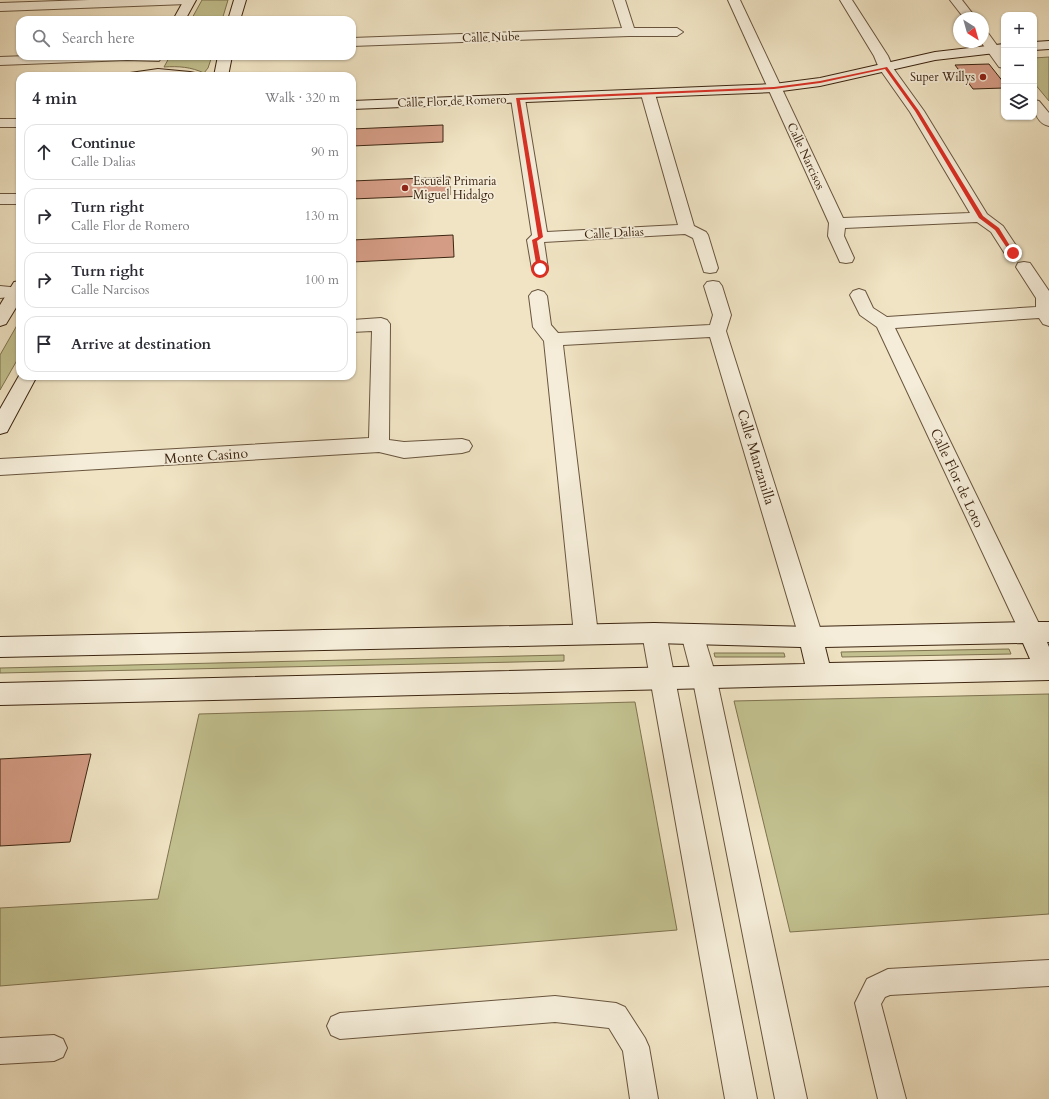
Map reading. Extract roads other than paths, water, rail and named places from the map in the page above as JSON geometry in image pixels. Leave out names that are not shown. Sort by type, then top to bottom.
[{"type":"street","points":[[0,7],[166,2],[187,0]]},
{"type":"street","points":[[181,16],[190,0]]},
{"type":"street","points":[[235,16],[240,0]]},
{"type":"street","points":[[618,0],[629,32]]},
{"type":"street","name":"Calle Narcisos","points":[[734,0],[837,224],[836,236],[846,258]]},
{"type":"street","points":[[846,0],[881,56],[886,68],[917,111],[981,217],[997,229],[1013,253]]},
{"type":"street","points":[[956,0],[965,12]]},
{"type":"street","name":"Calle Nube","points":[[356,42],[629,32],[677,32]]},
{"type":"street","points":[[989,40],[999,48]]},
{"type":"street","points":[[1037,46],[1049,45]]},
{"type":"street","name":"Calle Flor de Romero","points":[[356,105],[774,88],[820,82],[935,56],[999,48]]},
{"type":"street","points":[[0,61],[25,60]]},
{"type":"street","points":[[139,72],[152,60]]},
{"type":"street","points":[[222,72],[224,60]]},
{"type":"street","points":[[648,94],[687,229]]},
{"type":"street","points":[[518,99],[540,237],[535,240],[540,269]]},
{"type":"street","points":[[1037,108],[1049,122]]},
{"type":"street","points":[[0,123],[16,123]]},
{"type":"street","points":[[0,199],[16,199]]},
{"type":"street","points":[[837,224],[981,217]]},
{"type":"street","name":"Calle Dalias","points":[[540,237],[687,229]]},
{"type":"street","name":"Calle Manzanilla","points":[[687,229],[700,235],[722,316],[717,331],[812,636],[819,674]]},
{"type":"street","points":[[884,323],[1046,316],[1045,298],[1024,267]]},
{"type":"street","points":[[0,320],[12,290]]},
{"type":"street","name":"Calle Flor de Loto","points":[[859,295],[866,310],[884,323],[1040,632],[1047,669]]},
{"type":"street","points":[[538,296],[542,328],[553,339],[586,634]]},
{"type":"street","points":[[356,326],[381,324],[379,445]]},
{"type":"street","points":[[553,339],[717,331]]},
{"type":"street","points":[[0,427],[26,380]]},
{"type":"street","name":"Monte Casino","points":[[0,467],[379,445],[404,450],[462,446]]},
{"type":"street","points":[[0,647],[654,633],[812,636],[1040,632]]},
{"type":"street","points":[[654,633],[741,1099]]},
{"type":"street","points":[[693,634],[704,676],[791,1099]]},
{"type":"street","points":[[0,694],[661,677],[1047,669]]},
{"type":"lane","points":[[892,1099],[868,1003],[876,988],[888,982],[1049,973]]},
{"type":"lane","points":[[340,1026],[555,1009],[616,1016],[636,1047],[644,1099]]},
{"type":"lane","points":[[0,1051],[54,1048]]},
{"type":"place","name":"Super Willys","points":[[983,77]]},
{"type":"place","name":"Escuela Primaria Miguel Hidalgo","points":[[405,188]]}]
